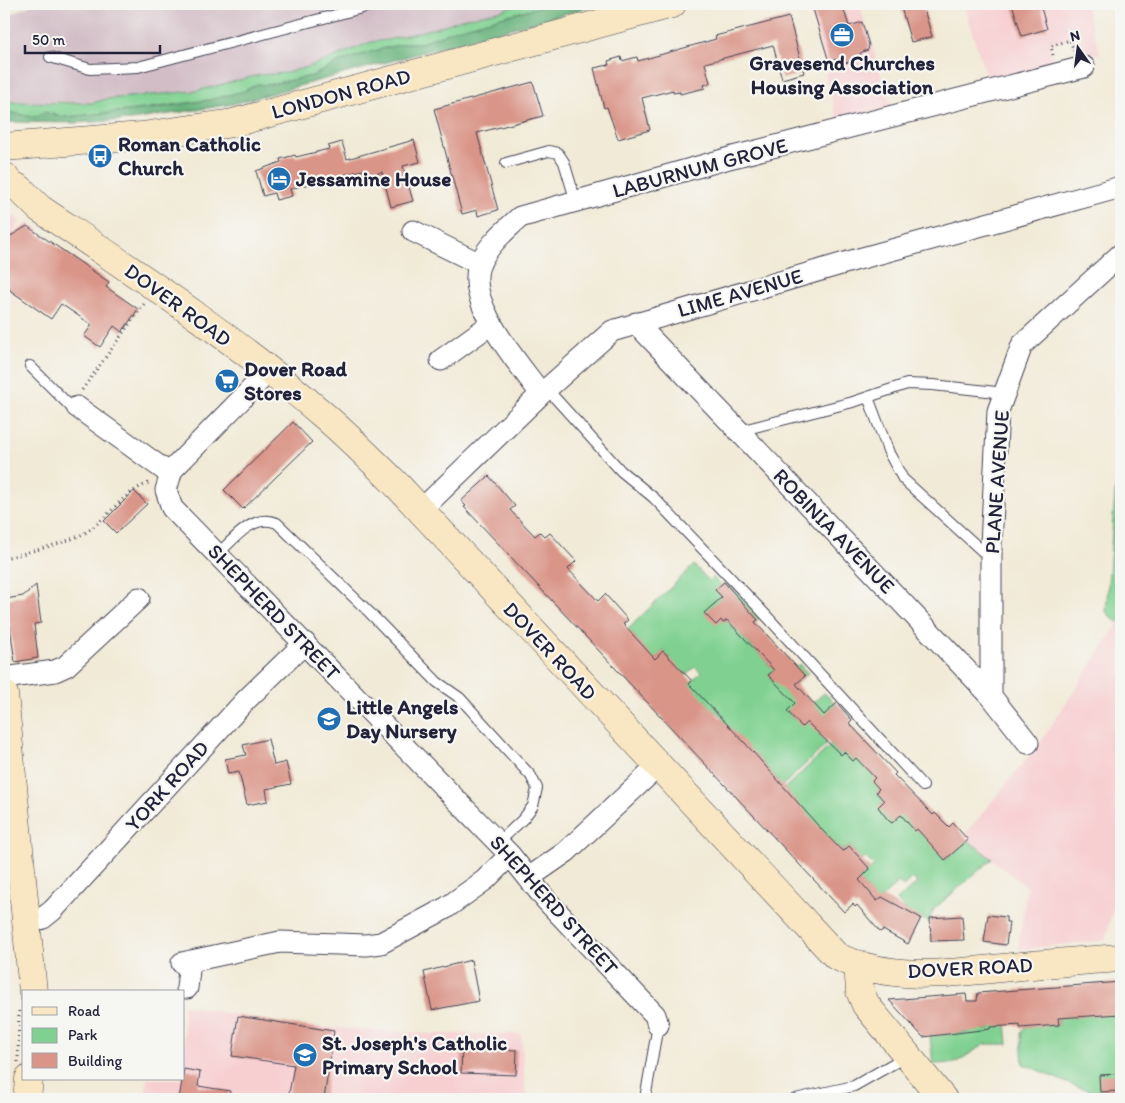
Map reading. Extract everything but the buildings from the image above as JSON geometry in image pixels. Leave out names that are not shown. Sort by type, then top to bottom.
[{"type":"street","name":"LONDON ROAD","points":[[13,147],[142,136],[233,122],[672,4]]},
{"type":"street","name":"LABURNUM GROVE","points":[[544,391],[491,324],[477,286],[480,264],[496,239],[520,217],[1081,61]]},
{"type":"street","name":"DOVER ROAD","points":[[13,147],[25,169],[12,183],[39,208],[156,287],[270,371],[348,437],[421,510],[836,956],[858,964],[894,972],[938,974],[1121,958]]},
{"type":"street","name":"LIME AVENUE","points":[[421,510],[544,391],[612,331],[855,260],[1121,187]]},
{"type":"street","points":[[413,231],[480,264]]},
{"type":"street","name":"PLANE AVENUE","points":[[991,696],[991,560],[998,411],[1022,344],[1121,254]]},
{"type":"street","name":"ROBINIA AVENUE","points":[[636,323],[991,696],[1028,743]]},
{"type":"street","points":[[441,360],[491,324]]},
{"type":"street","points":[[76,407],[169,475],[175,466],[270,371]]},
{"type":"street","name":"SHEPHERD STREET","points":[[169,475],[166,493],[172,508],[504,849],[530,877],[546,900],[655,1015],[658,1025]]},
{"type":"street","points":[[4,678],[55,671],[66,666],[139,598]]},
{"type":"street","name":"YORK ROAD","points":[[27,924],[43,918],[53,910],[246,700],[304,643]]},
{"type":"street","points":[[4,694],[32,990]]},
{"type":"street","points":[[530,877],[566,852],[658,766]]},
{"type":"street","points":[[187,988],[186,962],[280,942],[366,945],[381,943],[421,922],[485,880],[504,849]]},
{"type":"street","points":[[858,964],[860,988],[865,1003],[906,1056],[943,1099]]},
{"type":"street","points":[[27,1099],[29,1080]]},
{"type":"lane","points":[[50,57],[90,69],[138,67],[377,4]]},
{"type":"lane","points":[[506,163],[550,151],[558,154],[564,162],[576,202]]},
{"type":"lane","points":[[30,366],[70,406],[76,407]]},
{"type":"lane","points":[[739,431],[868,397],[896,387],[916,384],[1005,393]]},
{"type":"lane","points":[[544,391],[621,471],[654,498],[762,610],[922,786]]},
{"type":"lane","points":[[868,397],[889,453],[903,479],[991,560]]},
{"type":"lane","points":[[218,554],[250,525],[266,521],[277,523],[370,612],[437,682],[460,698],[524,767],[536,785],[536,797],[531,808],[504,849]]},
{"type":"lane","points":[[645,1099],[658,1025]]},
{"type":"lane","points":[[795,1099],[854,1086],[906,1056]]},
{"type":"path","points":[[1054,58],[1051,46],[1070,40],[1081,61]]},
{"type":"path","points":[[76,407],[75,400],[156,287]]},
{"type":"path","points":[[4,558],[28,553],[87,532],[135,488],[169,475]]},
{"type":"shaded area","points":[[34,4],[516,4],[503,10],[461,19],[439,27],[371,42],[314,65],[286,73],[259,75],[196,91],[106,99],[92,103],[4,102],[4,17]]},
{"type":"shaded area","points":[[808,4],[859,4],[891,107],[838,121],[825,74],[828,72]]},
{"type":"shaded area","points":[[963,4],[1085,4],[1100,53],[1087,56],[1078,53],[1071,39],[1049,45],[1052,58],[1048,67],[988,82]]},
{"type":"shaded area","points":[[4,210],[20,221],[11,235],[29,223],[39,230],[5,283],[4,260],[12,247],[4,251]]},
{"type":"shaded area","points":[[1121,619],[1121,888],[1118,889],[1105,940],[1018,950],[1027,887],[963,837],[1042,740]]},
{"type":"shaded area","name":"St. Joseph's Catholic Primary School","points":[[185,1005],[290,1025],[427,1034],[521,1034],[526,1099],[146,1099],[147,1080],[185,1080]]},
{"type":"green space","points":[[516,4],[550,4],[457,29],[421,43],[408,43],[381,49],[342,61],[312,76],[266,85],[258,84],[244,91],[209,100],[91,116],[64,117],[54,114],[34,117],[4,111],[4,102],[92,103],[106,99],[196,91],[259,75],[286,73],[314,65],[371,42],[439,27],[461,19],[503,10]]},
{"type":"green space","points":[[550,4],[601,4],[233,104],[132,120],[75,123],[4,122],[4,111],[34,117],[44,112],[64,117],[157,108],[209,100],[244,91],[258,84],[266,85],[312,76],[342,61],[381,49],[408,43],[421,43],[457,29]]},
{"type":"green space","points":[[1121,437],[1121,620],[1118,623],[1106,612]]},
{"type":"green space","points":[[694,565],[709,581],[713,577],[721,585],[726,580],[761,617],[741,635],[774,670],[768,675],[777,684],[799,664],[808,673],[794,686],[803,696],[787,711],[795,720],[824,693],[844,711],[819,735],[827,744],[769,798],[765,794],[779,781],[722,720],[723,718],[718,712],[702,726],[684,689],[701,672],[695,667],[676,684],[660,667],[670,658],[664,651],[653,661],[628,649],[637,640],[628,629]]},
{"type":"green space","points":[[831,745],[840,755],[844,752],[853,761],[857,758],[874,777],[887,765],[894,775],[918,828],[945,860],[968,840],[992,859],[934,909],[928,921],[909,914],[897,900],[917,883],[913,878],[903,887],[899,882],[866,911],[872,895],[862,884],[852,886],[874,866],[865,857],[858,864],[854,851],[849,846],[844,851],[842,849],[828,861],[772,800]]},
{"type":"green space","points":[[1079,1007],[1115,1013],[1116,1020],[1121,1019],[1121,1093],[1107,1093],[1083,1088],[1023,1064],[1021,1033],[1025,1028],[1031,1027],[1031,1019],[1052,1026],[1059,1025],[1058,1009],[1074,1017],[1079,1017]]},
{"type":"green space","points":[[989,1014],[1006,1022],[1008,1044],[985,1044],[955,1063],[933,1064],[928,1018],[957,1033],[970,1032],[969,1016],[984,1024],[984,1030],[990,1029]]},
{"type":"place","name":"Gravesend Churches Housing Association","points":[[842,35]]},
{"type":"place","name":"Roman Catholic Church","points":[[100,156]]},
{"type":"place","name":"Jessamine House","points":[[279,179]]},
{"type":"place","name":"Dover Road Stores","points":[[227,381]]},
{"type":"place","name":"Little Angels Day Nursery","points":[[329,719]]},
{"type":"place","name":"St. Joseph's Catholic Primary School","points":[[305,1055]]}]
